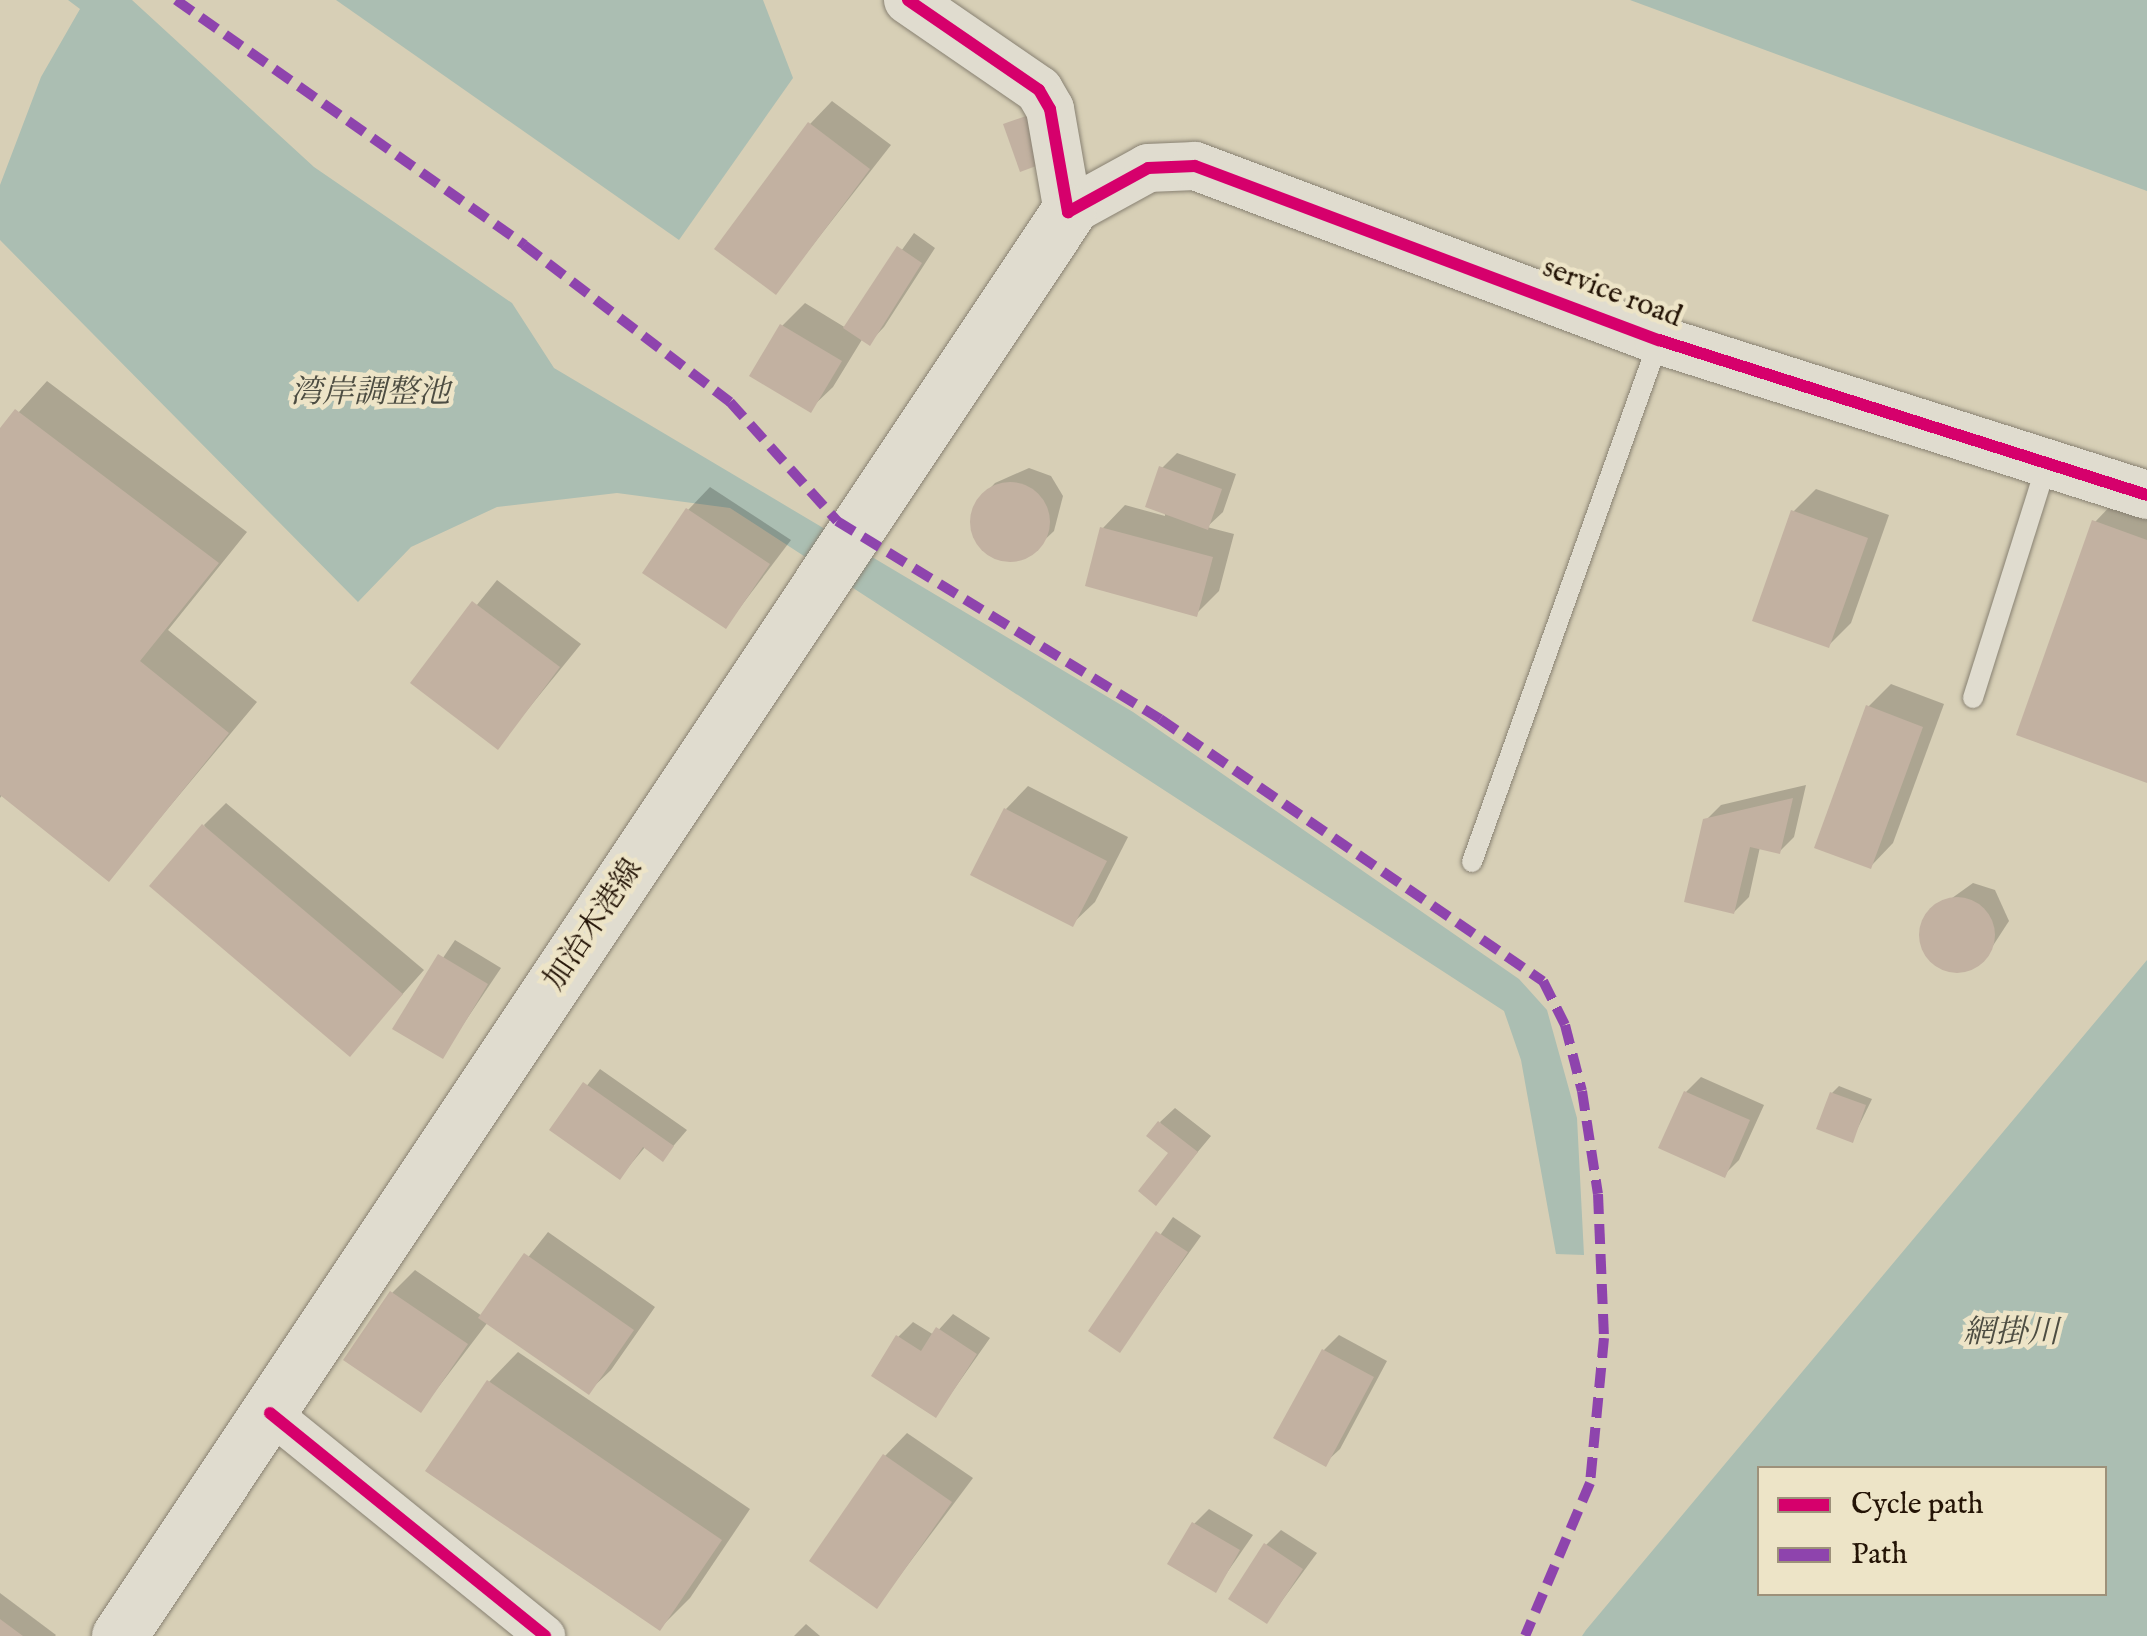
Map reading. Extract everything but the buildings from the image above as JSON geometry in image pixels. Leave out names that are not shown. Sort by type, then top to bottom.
[{"type":"main road","name":"加治木港線","points":[[134,1630],[270,1412],[1068,212]]},
{"type":"street","points":[[908,0],[1039,90],[1050,109],[1068,212]]},
{"type":"street","name":"service road","points":[[1068,212],[1148,168],[1195,166],[1659,340],[2147,495]]},
{"type":"street","points":[[270,1412],[544,1636]]},
{"type":"lane","points":[[1472,862],[1659,340]]},
{"type":"lane","points":[[1973,698],[2047,463]]},
{"type":"water","name":"湾岸調整池","points":[[68,0],[132,0],[314,167],[512,303],[554,368],[1133,712],[1519,979],[1547,1010],[1577,1118],[1584,1255],[1556,1254],[1521,1060],[1504,1011],[730,508],[617,493],[497,507],[411,547],[358,602],[0,240],[0,185],[41,77],[80,9]]},
{"type":"water","points":[[336,0],[763,0],[793,78],[679,240]]},
{"type":"water","points":[[1630,0],[2147,0],[2147,191]]},
{"type":"water","name":"網掛川","points":[[2147,960],[2147,1636],[1582,1636],[1586,1630]]},
{"type":"marked path","points":[[176,0],[524,245],[730,402],[837,521],[1160,719],[1543,981],[1565,1025],[1582,1091],[1598,1194],[1604,1338],[1590,1483],[1525,1636]]},
{"type":"cycle path","points":[[908,0],[1039,90],[1050,109],[1068,212],[1148,168],[1195,166],[1659,340],[2147,495]]},
{"type":"cycle path","points":[[270,1413],[545,1636]]}]
